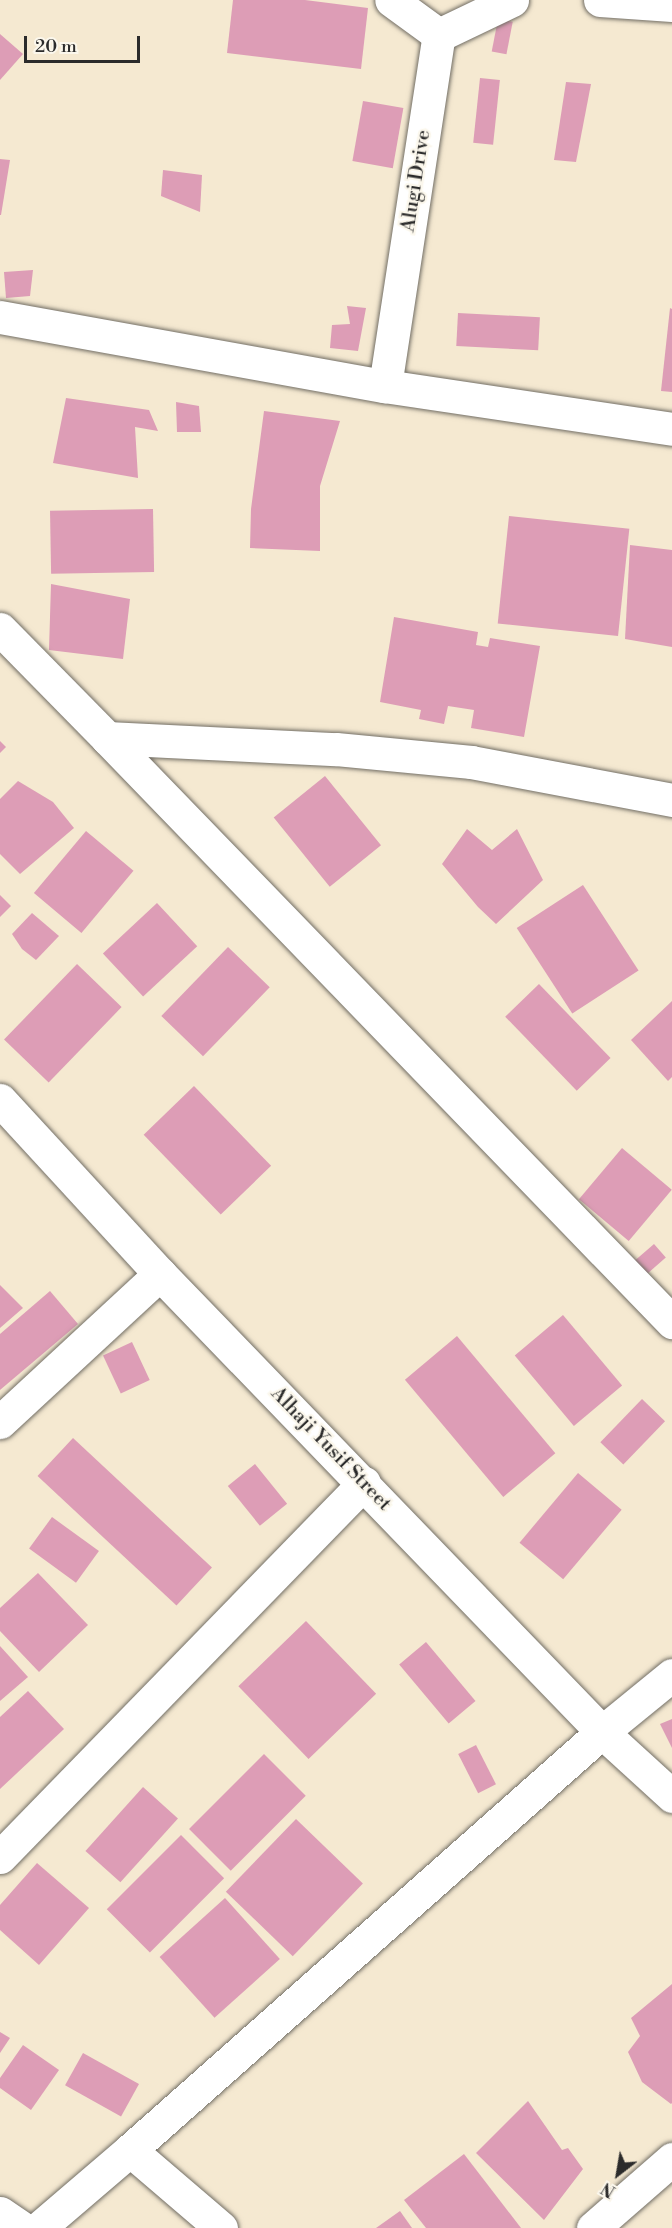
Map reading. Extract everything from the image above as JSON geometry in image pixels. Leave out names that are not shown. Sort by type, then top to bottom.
[{"type":"street","points":[[391,0],[439,35],[512,0]]},
{"type":"street","points":[[600,0],[672,5]]},
{"type":"street","name":"Alugi Drive","points":[[385,386],[439,35]]},
{"type":"street","points":[[0,317],[385,386],[672,429]]},
{"type":"street","points":[[0,629],[672,1322]]},
{"type":"street","points":[[107,738],[336,749],[471,762],[672,800]]},
{"type":"street","name":"Alhaji Yusif Street","points":[[0,1100],[160,1274],[602,1732],[672,1796]]},
{"type":"street","points":[[0,1422],[160,1274]]},
{"type":"street","points":[[0,1857],[364,1483]]},
{"type":"street","points":[[39,2228],[602,1732],[672,1675]]},
{"type":"street","points":[[130,2150],[221,2228]]},
{"type":"street","points":[[593,2228],[672,2159]]},
{"type":"street","points":[[0,2213],[22,2228]]},
{"type":"building","points":[[233,0],[305,0],[368,8],[361,69],[227,53]]},
{"type":"building","points":[[498,19],[513,22],[506,54],[492,51]]},
{"type":"building","points":[[0,34],[23,54],[0,80]]},
{"type":"building","points":[[480,78],[500,80],[493,145],[473,143]]},
{"type":"building","points":[[566,82],[591,84],[576,162],[554,160]]},
{"type":"building","points":[[363,101],[403,108],[393,168],[352,161]]},
{"type":"building","points":[[0,159],[10,160],[1,215],[0,215]]},
{"type":"building","points":[[163,170],[202,175],[200,212],[161,196]]},
{"type":"building","points":[[33,270],[30,296],[6,298],[4,272]]},
{"type":"building","points":[[347,306],[366,308],[358,351],[330,348],[332,325],[350,324]]},
{"type":"building","points":[[670,308],[672,309],[672,392],[661,391]]},
{"type":"building","points":[[458,313],[540,317],[538,350],[456,346]]},
{"type":"building","points":[[66,398],[149,410],[158,431],[135,427],[138,478],[53,463]]},
{"type":"building","points":[[176,402],[199,406],[201,432],[177,432]]},
{"type":"building","points":[[264,411],[340,421],[320,486],[320,551],[250,548],[251,509]]},
{"type":"building","points":[[153,509],[154,572],[51,574],[50,511]]},
{"type":"building","points":[[509,516],[629,529],[618,636],[498,623]]},
{"type":"building","points":[[630,545],[672,550],[672,647],[625,639]]},
{"type":"building","points":[[51,584],[130,599],[123,659],[49,650]]},
{"type":"building","points":[[394,617],[478,632],[476,645],[488,647],[490,638],[540,646],[524,737],[471,728],[474,710],[448,706],[444,724],[419,719],[421,710],[380,702]]},
{"type":"building","points":[[0,741],[6,747],[0,753]]},
{"type":"building","points":[[325,776],[381,845],[330,887],[274,818]]},
{"type":"building","points":[[18,781],[53,802],[74,828],[20,874],[0,854],[0,799]]},
{"type":"building","points":[[467,829],[492,850],[517,829],[543,880],[496,924],[478,907],[442,864]]},
{"type":"building","points":[[86,831],[133,871],[81,933],[34,893]]},
{"type":"building","points":[[583,885],[639,971],[572,1014],[517,928]]},
{"type":"building","points":[[0,895],[11,906],[0,917]]},
{"type":"building","points":[[157,903],[197,946],[143,997],[103,953]]},
{"type":"building","points":[[32,913],[59,936],[36,960],[22,949],[12,934]]},
{"type":"building","points":[[228,947],[270,987],[203,1056],[161,1016]]},
{"type":"building","points":[[77,964],[122,1007],[49,1083],[4,1040]]},
{"type":"building","points":[[539,984],[611,1058],[577,1091],[505,1017]]},
{"type":"building","points":[[672,1001],[672,1077],[668,1081],[631,1040]]},
{"type":"building","points":[[194,1086],[271,1166],[221,1214],[144,1135]]},
{"type":"building","points":[[622,1148],[672,1190],[629,1241],[579,1199]]},
{"type":"building","points":[[654,1244],[666,1258],[642,1278],[631,1264]]},
{"type":"building","points":[[0,1285],[23,1308],[0,1328]]},
{"type":"building","points":[[50,1291],[78,1324],[0,1390],[0,1334]]},
{"type":"building","points":[[563,1315],[622,1385],[574,1426],[515,1355]]},
{"type":"building","points":[[457,1336],[555,1453],[503,1497],[405,1380]]},
{"type":"building","points":[[132,1342],[150,1380],[121,1394],[103,1356]]},
{"type":"building","points":[[642,1399],[665,1421],[623,1464],[600,1442]]},
{"type":"building","points":[[73,1438],[212,1568],[176,1606],[38,1476]]},
{"type":"building","points":[[255,1464],[287,1504],[260,1526],[228,1486]]},
{"type":"building","points":[[578,1473],[622,1510],[563,1579],[520,1543]]},
{"type":"building","points":[[52,1517],[99,1551],[76,1583],[29,1549]]},
{"type":"building","points":[[38,1573],[88,1625],[39,1672],[0,1631],[0,1608]]},
{"type":"building","points":[[306,1621],[376,1694],[309,1759],[238,1686]]},
{"type":"building","points":[[426,1642],[475,1701],[449,1723],[399,1664]]},
{"type":"building","points":[[0,1646],[28,1677],[0,1701]]},
{"type":"building","points":[[28,1691],[64,1729],[0,1789],[0,1717]]},
{"type":"building","points":[[672,1719],[672,1748],[660,1724]]},
{"type":"building","points":[[476,1745],[496,1784],[478,1793],[458,1754]]},
{"type":"building","points":[[264,1754],[306,1796],[231,1871],[189,1829]]},
{"type":"building","points":[[143,1787],[178,1818],[120,1882],[85,1851]]},
{"type":"building","points":[[296,1819],[363,1884],[293,1956],[226,1892]]},
{"type":"building","points":[[181,1835],[224,1878],[150,1952],[107,1909]]},
{"type":"building","points":[[37,1863],[89,1908],[39,1965],[0,1930],[0,1905]]},
{"type":"building","points":[[225,1898],[280,1959],[214,2018],[160,1957]]},
{"type":"building","points":[[672,1984],[671,2104],[642,2082],[628,2052],[640,2036],[631,2018]]},
{"type":"building","points":[[0,2032],[10,2038],[0,2053]]},
{"type":"building","points":[[23,2045],[59,2070],[31,2110],[0,2088],[0,2078]]},
{"type":"building","points":[[83,2053],[139,2084],[121,2116],[65,2085]]},
{"type":"building","points":[[528,2101],[562,2150],[568,2148],[583,2169],[544,2220],[476,2153]]},
{"type":"building","points":[[464,2154],[521,2228],[426,2228],[404,2200]]},
{"type":"building","points":[[400,2211],[412,2228],[376,2228]]}]
